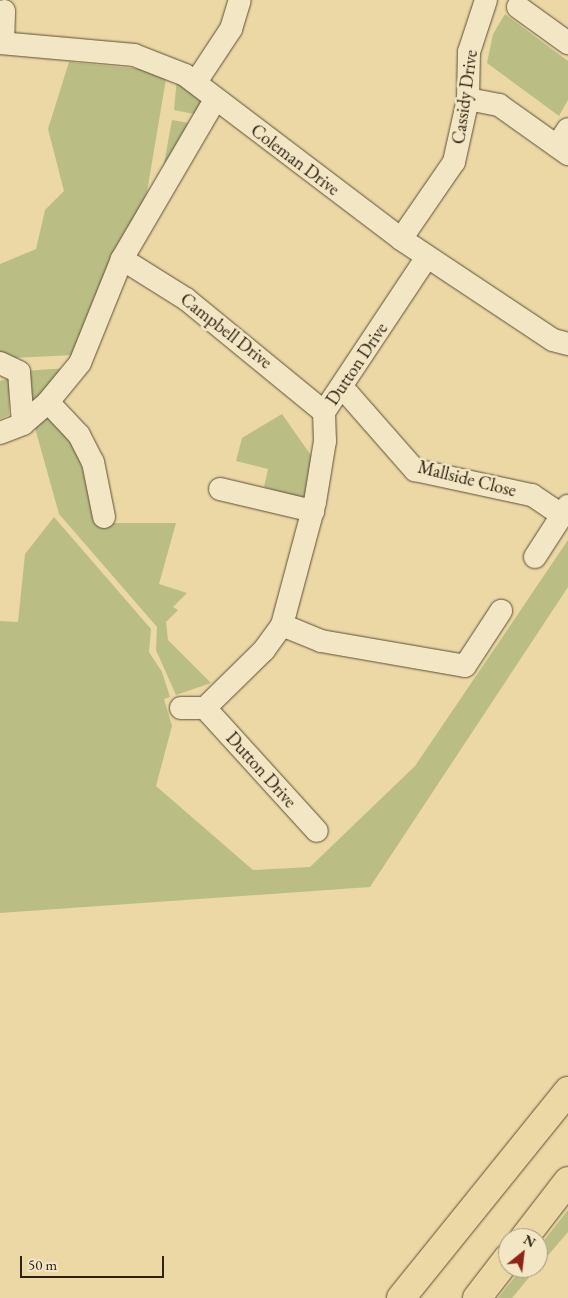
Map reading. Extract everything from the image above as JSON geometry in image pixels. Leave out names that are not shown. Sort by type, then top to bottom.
[{"type":"highway","points":[[401,1298],[568,1091]]},
{"type":"highway","points":[[532,1228],[568,1181]]},
{"type":"highway","points":[[477,1298],[498,1271]]},
{"type":"street","points":[[196,82],[231,29],[240,0]]},
{"type":"street","name":"Cassidy Drive","points":[[401,239],[454,162],[468,99],[468,60],[486,0]]},
{"type":"street","points":[[518,7],[568,43]]},
{"type":"street","points":[[2,43],[4,11]]},
{"type":"street","name":"Coleman Drive","points":[[2,43],[134,55],[196,82],[215,100],[401,239],[553,340],[568,344]]},
{"type":"street","points":[[468,99],[499,105],[564,143]]},
{"type":"street","points":[[0,433],[23,424],[48,402],[80,363],[122,259],[215,100]]},
{"type":"street","name":"Dutton Drive","points":[[317,831],[205,708],[264,650],[282,625],[313,511],[325,441],[324,412],[427,257]]},
{"type":"street","name":"Campbell Drive","points":[[122,259],[186,298],[276,370],[324,412]]},
{"type":"street","points":[[0,363],[19,372],[23,424]]},
{"type":"street","points":[[276,370],[325,441]]},
{"type":"street","name":"Mallside Close","points":[[342,387],[415,470],[532,495],[565,511],[535,558]]},
{"type":"street","points":[[48,402],[79,435],[93,462],[104,517]]},
{"type":"street","points":[[220,489],[313,511]]},
{"type":"street","points":[[282,625],[321,641],[465,666],[501,611]]},
{"type":"street","points":[[181,708],[205,708]]},
{"type":"green space","points":[[505,14],[568,61],[568,100],[559,116],[487,63],[493,34]]},
{"type":"green space","points":[[69,62],[142,69],[166,79],[147,192],[75,355],[12,358],[0,355],[0,264],[36,249],[45,210],[64,191],[48,129]]},
{"type":"green space","points":[[177,78],[207,102],[199,115],[174,110]]},
{"type":"green space","points":[[172,120],[195,124],[159,191]]},
{"type":"green space","points":[[68,368],[29,413],[23,371]]},
{"type":"green space","points":[[9,378],[9,415],[0,419],[0,381]]},
{"type":"green space","points":[[46,413],[68,434],[78,454],[92,501],[94,523],[176,523],[159,584],[187,593],[173,607],[178,610],[166,622],[168,640],[211,683],[176,695],[156,650],[157,627],[59,514],[35,428]]},
{"type":"green space","points":[[282,414],[315,461],[305,499],[264,487],[268,469],[236,461],[242,438]]},
{"type":"green space","points":[[54,517],[151,629],[149,652],[162,672],[170,697],[164,699],[172,726],[156,786],[253,870],[310,867],[415,766],[568,540],[568,587],[370,887],[0,913],[0,621],[18,622],[25,554]]},
{"type":"green space","points":[[568,1210],[568,1232],[548,1255],[548,1235]]},
{"type":"green space","points":[[514,1278],[529,1278],[512,1298],[498,1298]]}]
